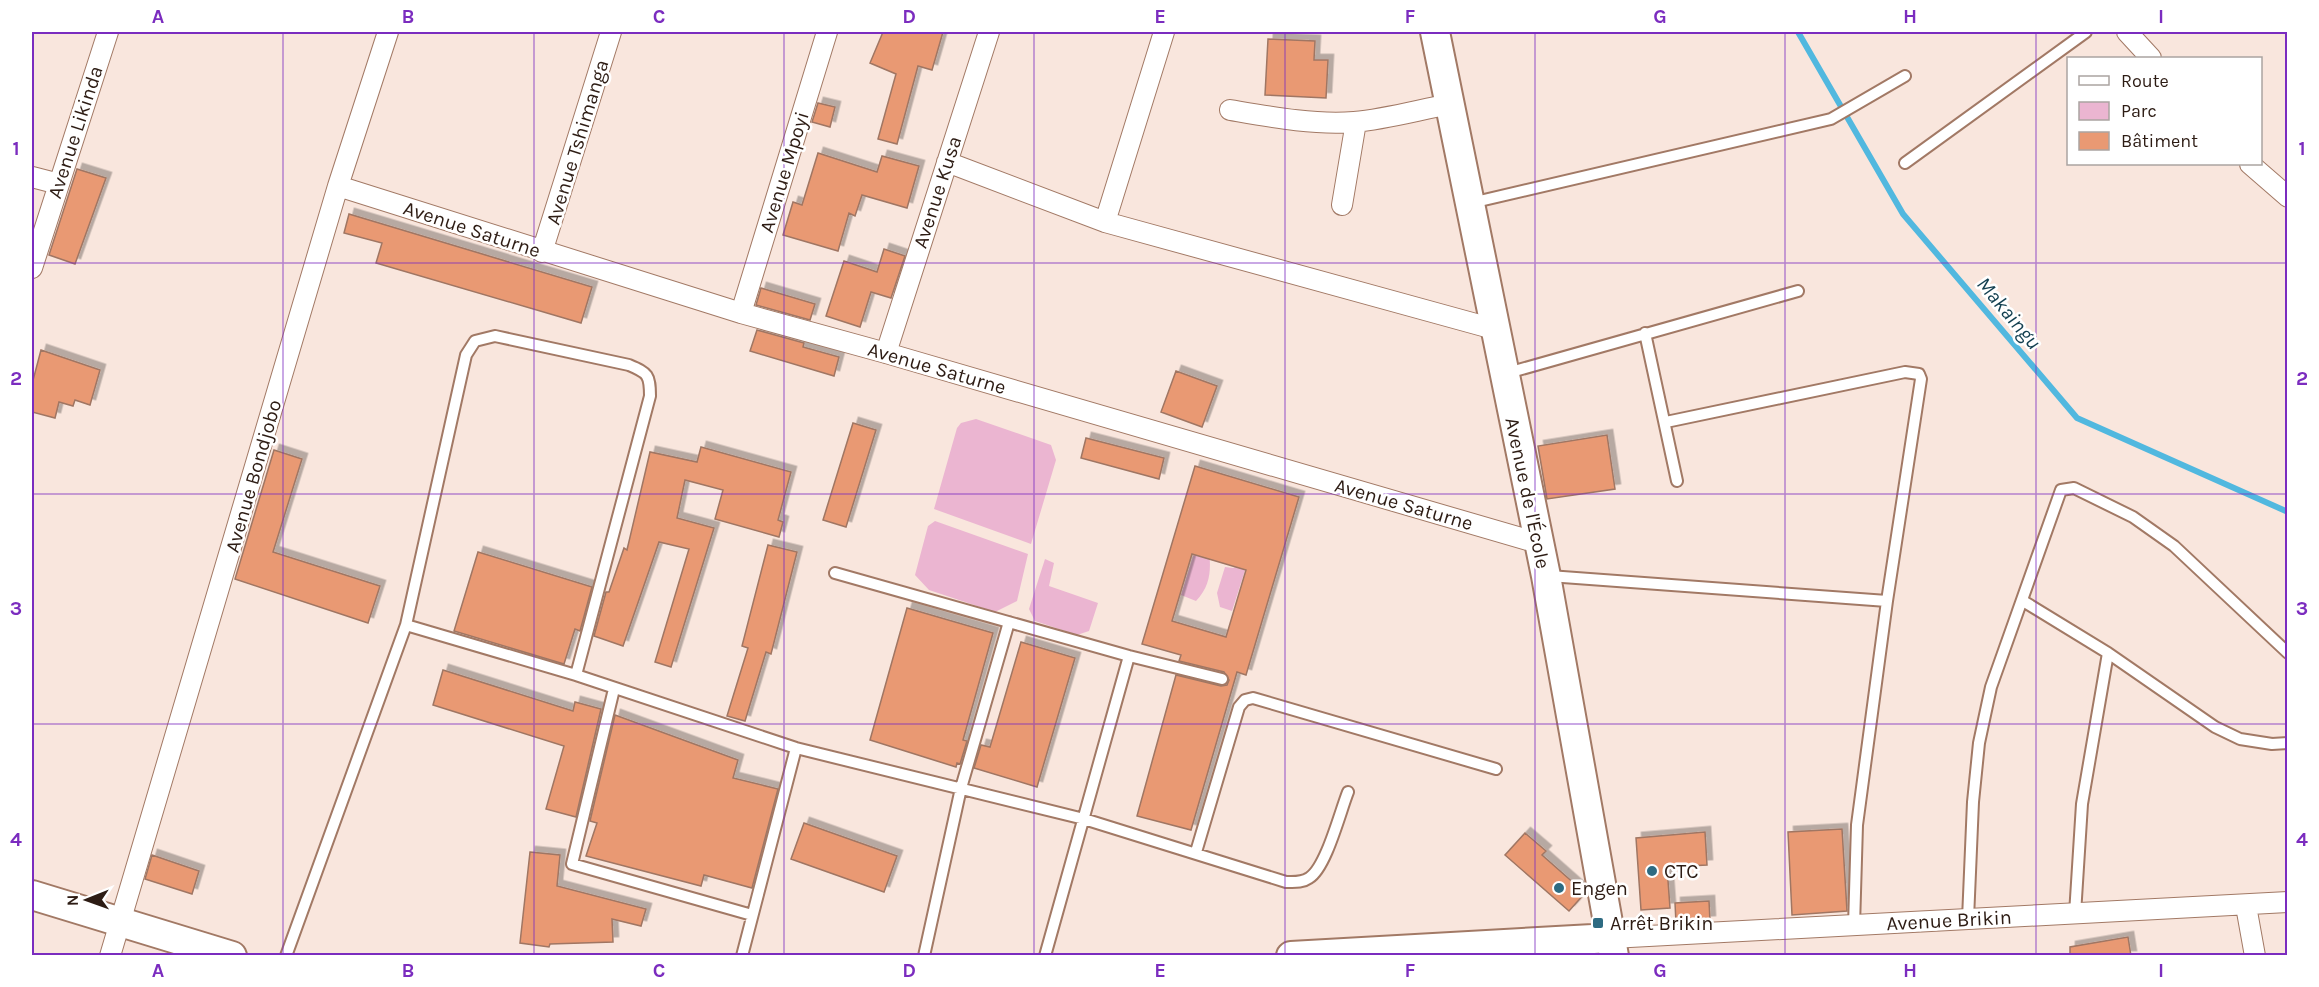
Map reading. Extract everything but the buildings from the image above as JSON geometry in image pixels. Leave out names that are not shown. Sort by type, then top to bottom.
[{"type":"main road","name":"Avenue de l'École","points":[[1434,32],[1471,204],[1494,329],[1545,576],[1613,947]]},
{"type":"main road","points":[[32,895],[232,956]]},
{"type":"main road","points":[[1291,956],[1613,947]]},
{"type":"street","name":"Avenue Likinda","points":[[32,268],[108,32]]},
{"type":"street","name":"Avenue Bondjobo","points":[[110,956],[338,186],[388,32]]},
{"type":"street","name":"Avenue Tshimanga","points":[[542,252],[611,32]]},
{"type":"street","name":"Avenue Mpoyi","points":[[741,313],[827,32]]},
{"type":"street","name":"Avenue Kusa","points":[[886,353],[989,32]]},
{"type":"street","points":[[1105,222],[1164,32]]},
{"type":"street","points":[[2127,32],[2150,57]]},
{"type":"street","points":[[1230,110],[1288,119],[1356,122],[1450,104]]},
{"type":"street","points":[[1342,206],[1356,122]]},
{"type":"street","points":[[947,162],[1105,222],[1494,329]]},
{"type":"street","points":[[2251,165],[2288,197]]},
{"type":"street","points":[[32,177],[59,184]]},
{"type":"street","name":"Avenue Saturne","points":[[338,186],[741,313],[1538,543]]},
{"type":"street","name":"Avenue Brikin","points":[[1613,947],[1854,926],[2288,902]]},
{"type":"street","points":[[2246,906],[2255,956]]},
{"type":"lane","points":[[1905,163],[2086,32]]},
{"type":"lane","points":[[1471,204],[1831,119],[1905,76]]},
{"type":"lane","points":[[1504,374],[1798,291]]},
{"type":"lane","points":[[1645,333],[1677,481]]},
{"type":"lane","points":[[286,956],[406,625],[466,355],[476,341],[495,336],[629,365],[643,371],[650,380],[650,396],[576,675]]},
{"type":"lane","points":[[1666,422],[1905,372],[1918,374],[1922,388],[1887,601],[1857,825],[1854,926]]},
{"type":"lane","points":[[1968,919],[1972,802],[1979,743],[1991,687],[2023,601],[2057,495],[2067,487],[2133,517],[2174,546],[2288,653]]},
{"type":"lane","points":[[835,573],[1129,656],[1222,679]]},
{"type":"lane","points":[[1545,576],[1887,601]]},
{"type":"lane","points":[[2023,601],[2108,653],[2215,727],[2247,741],[2288,743]]},
{"type":"lane","points":[[924,956],[961,788],[1009,622]]},
{"type":"lane","points":[[406,625],[576,675],[614,690],[796,748],[1083,819],[1196,852],[1286,882],[1300,882],[1311,877],[1320,864],[1348,792]]},
{"type":"lane","points":[[2075,914],[2082,804],[2108,653]]},
{"type":"lane","points":[[1045,956],[1129,656]]},
{"type":"lane","points":[[614,690],[572,864],[753,915]]},
{"type":"lane","points":[[1196,852],[1239,707],[1245,700],[1253,698],[1496,769]]},
{"type":"lane","points":[[742,956],[796,748]]},
{"type":"green space","points":[[976,419],[1051,445],[1056,460],[1031,544],[934,509],[957,428],[961,423]]},
{"type":"green space","points":[[935,521],[1028,554],[1017,601],[995,612],[929,590],[915,575],[928,526]]},
{"type":"green space","points":[[1196,547],[1209,549],[1210,564],[1205,589],[1196,601],[1181,595]]},
{"type":"green space","points":[[1045,559],[1054,563],[1049,586],[1098,603],[1089,631],[1077,635],[1035,621],[1029,609]]},
{"type":"green space","points":[[1248,561],[1232,611],[1220,607],[1217,593],[1225,567],[1233,568]]},
{"type":"waterway","name":"Makaingu","points":[[1798,32],[1903,214],[2077,418],[2288,512]]},
{"type":"place","name":"CTC","points":[[1652,871]]},
{"type":"place","name":"Engen","points":[[1559,888]]},
{"type":"place","name":"Arrêt Brikin","points":[[1598,923]]}]
